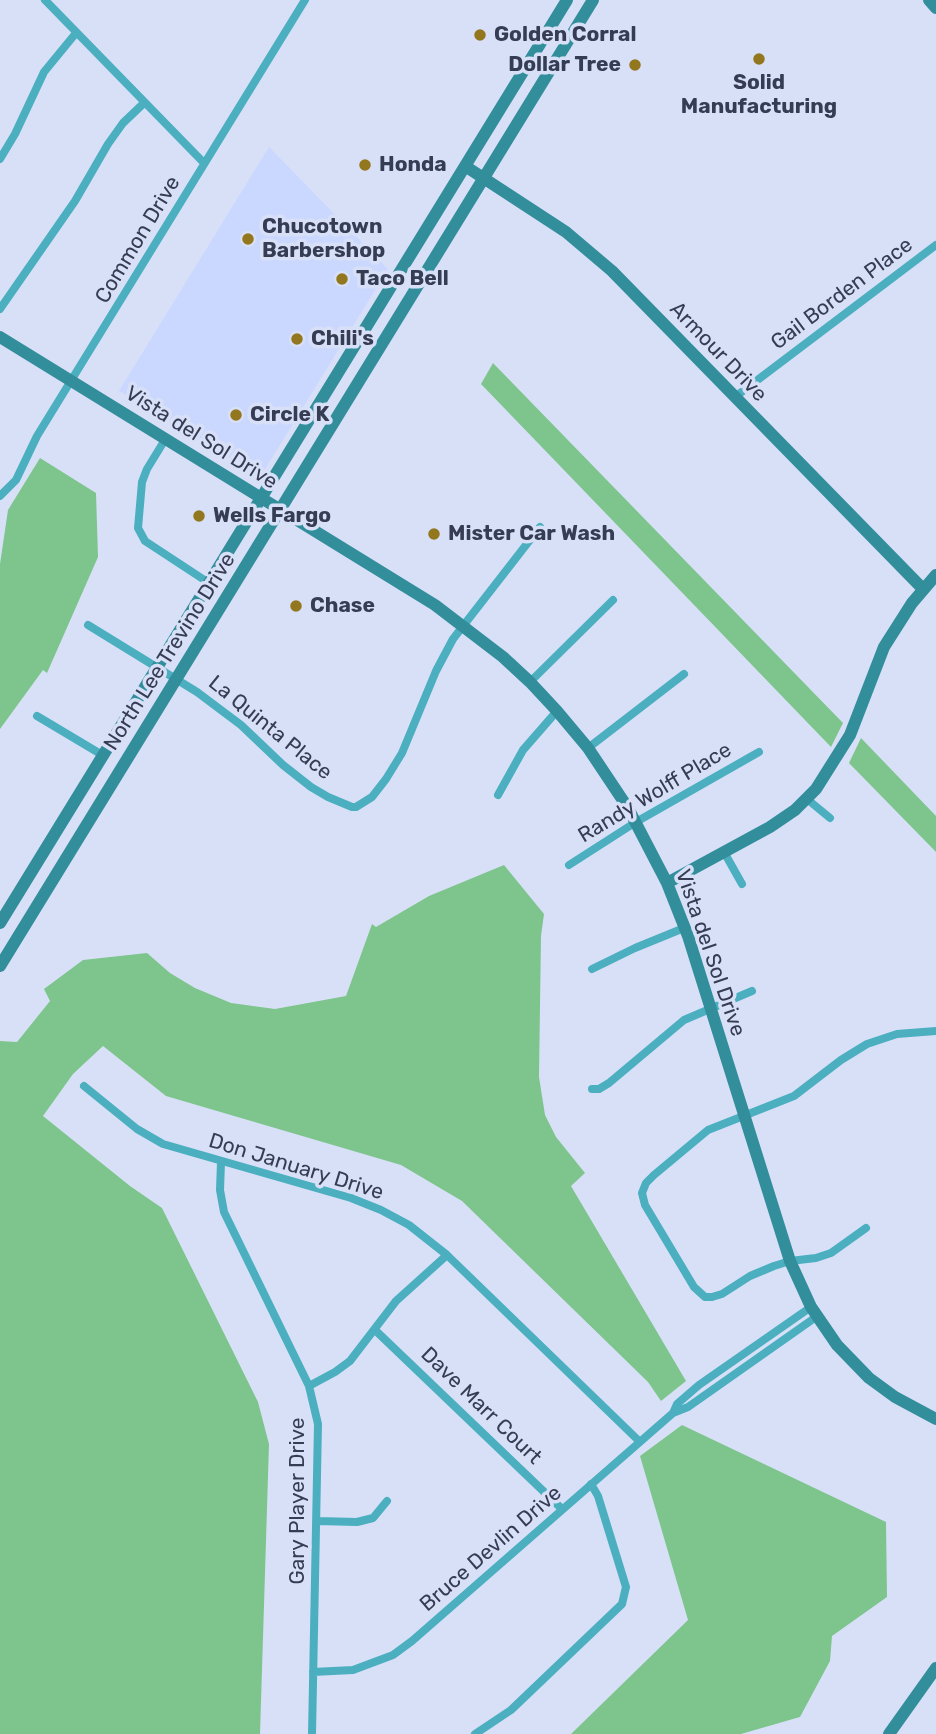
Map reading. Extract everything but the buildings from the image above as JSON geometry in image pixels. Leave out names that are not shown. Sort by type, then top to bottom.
[{"type":"main road","name":"North Lee Trevino Drive","points":[[0,923],[567,0]]},
{"type":"main road","name":"North Lee Trevino Drive","points":[[0,966],[593,0]]},
{"type":"main road","points":[[929,0],[936,8]]},
{"type":"main road","points":[[547,32],[566,44]]},
{"type":"main road","name":"Armour Drive","points":[[465,166],[583,245],[616,275],[922,589]]},
{"type":"main road","points":[[373,316],[392,328]]},
{"type":"main road","name":"Vista del Sol Drive","points":[[0,337],[435,605],[530,682],[556,711],[588,748],[636,822],[667,883],[711,1010],[790,1261],[813,1312],[837,1345],[869,1378],[895,1397],[936,1419]]},
{"type":"main road","points":[[667,883],[783,819],[807,799],[828,773],[844,746],[884,647],[922,589],[936,575]]},
{"type":"main road","points":[[889,1734],[936,1668]]},
{"type":"street","points":[[45,0],[204,163]]},
{"type":"street","name":"Common Drive","points":[[0,496],[22,470],[37,436],[305,0]]},
{"type":"street","points":[[0,159],[15,134],[44,72],[76,33]]},
{"type":"street","points":[[0,309],[75,201],[107,144],[123,123],[144,103]]},
{"type":"street","name":"Gail Borden Place","points":[[736,397],[936,245]]},
{"type":"street","points":[[166,438],[142,482],[138,528],[145,541],[209,583]]},
{"type":"street","points":[[464,626],[540,527]]},
{"type":"street","points":[[530,682],[613,600]]},
{"type":"street","name":"La Quinta Place","points":[[88,625],[176,679],[241,725],[283,765],[311,786],[352,807],[372,797],[397,762],[408,743],[444,654],[464,626]]},
{"type":"street","points":[[588,748],[684,674]]},
{"type":"street","points":[[498,795],[523,750],[556,711]]},
{"type":"street","points":[[37,716],[104,756]]},
{"type":"street","name":"Randy Wolff Place","points":[[569,865],[636,822],[759,752]]},
{"type":"street","points":[[807,799],[830,818]]},
{"type":"street","points":[[724,852],[742,884]]},
{"type":"street","points":[[592,970],[635,948],[684,928]]},
{"type":"street","points":[[592,1089],[609,1083],[684,1020],[752,991]]},
{"type":"street","points":[[866,1228],[831,1253],[790,1261],[763,1270],[722,1294],[705,1297],[694,1287],[642,1199],[643,1188],[688,1145],[708,1130],[794,1096],[867,1044],[897,1034],[936,1031]]},
{"type":"street","name":"Don January Drive","points":[[84,1086],[147,1136],[163,1144],[351,1198],[409,1225],[447,1255],[639,1441]]},
{"type":"street","name":"Gary Player Drive","points":[[221,1162],[220,1190],[224,1212],[309,1386],[318,1424],[312,1734]]},
{"type":"street","points":[[309,1386],[350,1361],[396,1301],[447,1255]]},
{"type":"street","name":"Bruce Devlin Drive","points":[[313,1672],[352,1671],[393,1656],[673,1413],[688,1407],[813,1312]]},
{"type":"street","name":"Dave Marr Court","points":[[375,1330],[562,1508]]},
{"type":"street","points":[[475,1734],[511,1710],[622,1604],[626,1587],[598,1496],[591,1484]]},
{"type":"street","points":[[317,1521],[357,1522],[373,1518],[387,1501]]},
{"type":"shaded area","points":[[269,147],[388,269],[262,474],[257,475],[119,391]]},
{"type":"green space","points":[[493,363],[843,723],[831,747],[481,384]]},
{"type":"green space","points":[[40,458],[96,493],[98,557],[47,673],[43,670],[0,729],[0,564],[8,510]]},
{"type":"green space","points":[[861,738],[936,816],[936,852],[849,763]]},
{"type":"green space","points":[[504,865],[544,914],[541,936],[539,1077],[545,1115],[556,1137],[585,1173],[571,1186],[686,1381],[661,1401],[648,1382],[462,1201],[401,1165],[166,1096],[103,1046],[73,1074],[43,1116],[130,1186],[162,1208],[258,1402],[269,1444],[260,1734],[0,1734],[0,1041],[17,1042],[50,1001],[44,989],[83,960],[147,953],[170,973],[195,988],[231,1003],[275,1009],[346,996],[372,924],[376,927],[429,896]]},
{"type":"green space","points":[[682,1425],[886,1522],[887,1597],[832,1636],[830,1661],[800,1717],[741,1734],[571,1734],[688,1620],[640,1456]]},
{"type":"place","name":"Golden Corral","points":[[480,35]]},
{"type":"place","name":"Solid Manufacturing","points":[[759,59]]},
{"type":"place","name":"Dollar Tree","points":[[635,65]]},
{"type":"place","name":"Honda","points":[[365,165]]},
{"type":"place","name":"Chucotown Barbershop","points":[[248,239]]},
{"type":"place","name":"Taco Bell","points":[[342,279]]},
{"type":"place","name":"Chili's","points":[[297,339]]},
{"type":"place","name":"Circle K","points":[[236,415]]},
{"type":"place","name":"Wells Fargo","points":[[199,516]]},
{"type":"place","name":"Mister Car Wash","points":[[434,534]]},
{"type":"place","name":"Chase","points":[[296,606]]}]
